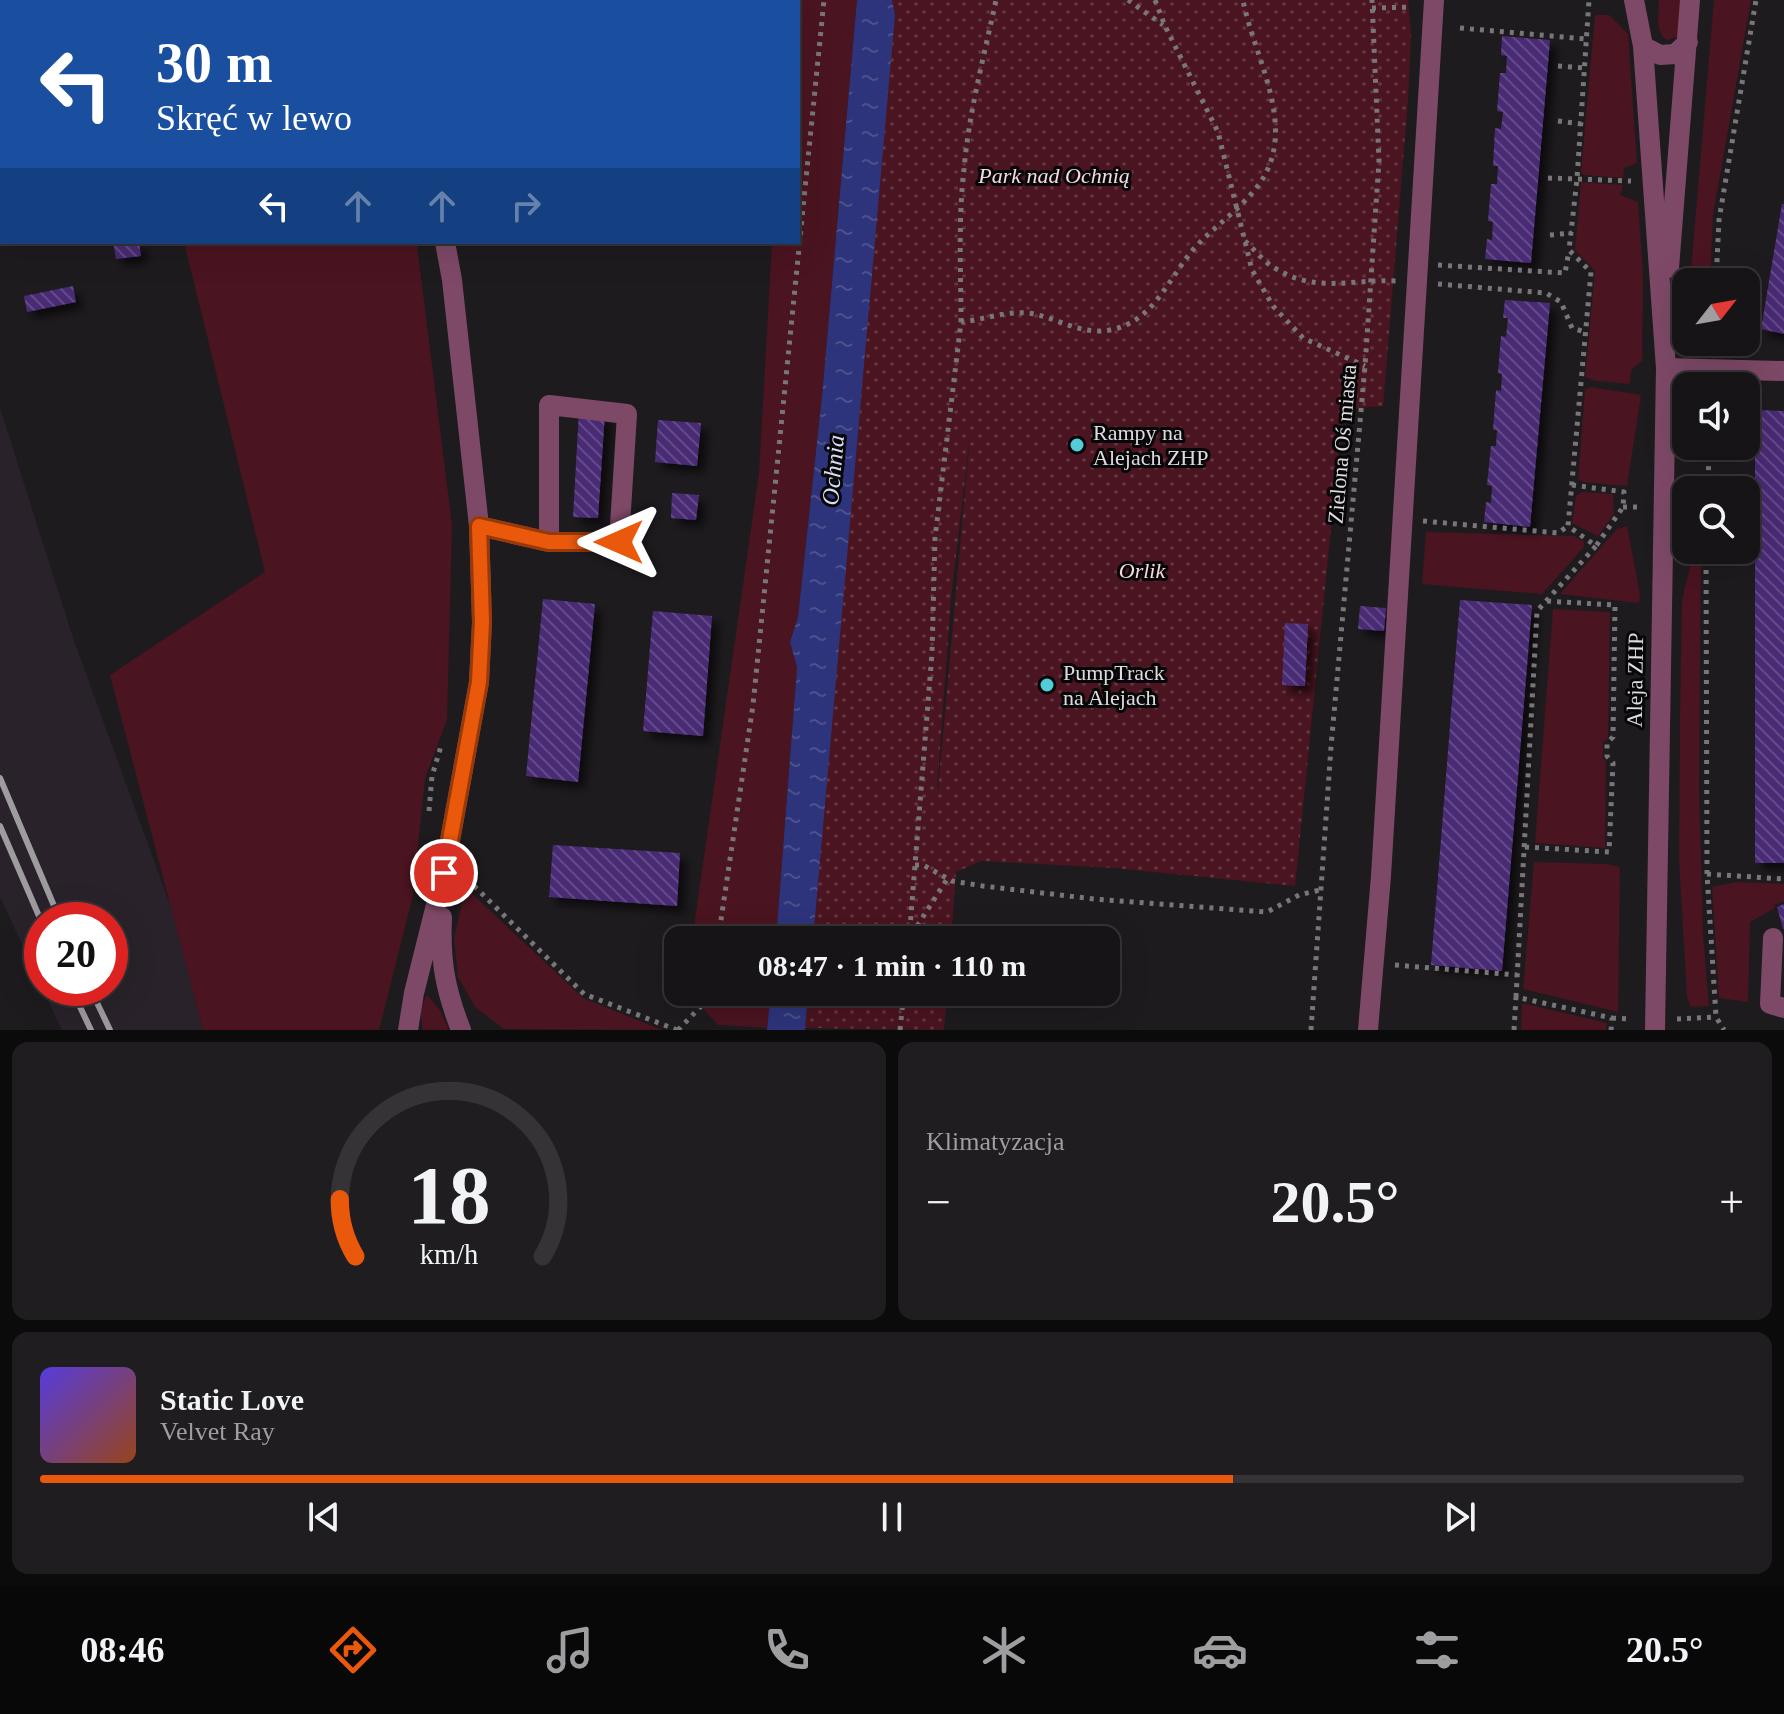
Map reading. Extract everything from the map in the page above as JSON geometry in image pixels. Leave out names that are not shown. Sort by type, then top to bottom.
[{"type":"street","points":[[1368,1030],[1381,876],[1434,0]]},
{"type":"street","points":[[1621,0],[1634,0]]},
{"type":"street","name":"Aleja ZHP","points":[[1634,0],[1643,46],[1666,368],[1655,1030]]},
{"type":"street","name":"Aleja ZHP","points":[[1664,332],[1690,0]]},
{"type":"street","points":[[1643,46],[1660,55],[1675,54],[1688,42]]},
{"type":"street","points":[[409,1030],[414,993],[444,873],[479,682],[482,622],[479,526],[445,244]]},
{"type":"street","points":[[1666,368],[1784,371]]},
{"type":"street","points":[[479,526],[549,542],[619,542],[627,414],[549,405],[549,542]]},
{"type":"street","points":[[444,873],[441,948],[447,995],[461,1030]]},
{"type":"street","points":[[1773,938],[1770,1004],[1784,1008]]},
{"type":"street","points":[[447,995],[479,1030]]},
{"type":"path","points":[[800,238],[824,0]]},
{"type":"path","points":[[909,926],[932,653],[935,538],[961,322],[960,220],[964,167],[974,96],[996,0]]},
{"type":"path","points":[[1128,0],[1165,26]]},
{"type":"path","points":[[1155,0],[1218,132],[1252,270],[1273,306],[1303,338],[1365,366]]},
{"type":"path","points":[[961,322],[1009,313],[1030,313],[1074,328],[1109,331],[1138,320],[1153,307],[1189,253],[1257,188],[1270,168],[1274,105],[1243,0]]},
{"type":"path","name":"Zielona Oś miasta","points":[[1311,1030],[1379,161],[1372,0]]},
{"type":"path","points":[[1372,8],[1412,7],[1421,0]]},
{"type":"path","points":[[1418,273],[1565,273],[1577,179],[1589,0]]},
{"type":"path","points":[[1717,268],[1719,220],[1756,0]]},
{"type":"path","points":[[1460,28],[1586,39]]},
{"type":"path","points":[[1558,66],[1584,68]]},
{"type":"path","points":[[1558,121],[1581,124]]},
{"type":"path","points":[[1548,178],[1652,182]]},
{"type":"path","points":[[1550,235],[1572,233]]},
{"type":"path","points":[[1244,240],[1271,266],[1305,283],[1329,286],[1371,280]]},
{"type":"path","points":[[720,926],[753,705],[799,244]]},
{"type":"path","points":[[1403,519],[1558,533],[1568,526],[1591,272],[1569,250]]},
{"type":"path","points":[[1418,273],[1546,293],[1561,302],[1572,328],[1585,332]]},
{"type":"path","points":[[1514,1030],[1537,611],[1596,546],[1623,507],[1624,492],[1572,485]]},
{"type":"path","points":[[1568,526],[1596,546]]},
{"type":"path","points":[[1706,564],[1707,874],[1716,1017],[1724,1030]]},
{"type":"path","points":[[1525,847],[1609,852],[1613,763],[1607,756],[1607,743],[1613,737],[1615,605],[1545,601]]},
{"type":"path","points":[[915,865],[923,865],[947,879],[1094,899],[1267,912],[1299,895],[1320,890]]},
{"type":"path","points":[[1707,874],[1784,879]]},
{"type":"path","points":[[917,926],[947,879]]},
{"type":"path","points":[[1403,966],[1517,975]]},
{"type":"path","points":[[1516,997],[1612,1018],[1611,1030]]},
{"type":"path","points":[[678,1030],[701,1006]]},
{"type":"path","points":[[900,1030],[903,1006]]},
{"type":"shaded area","points":[[0,408],[73,638],[174,916],[203,1030],[62,1030],[51,1006],[128,1006],[128,902],[24,902],[24,948],[0,897]]},
{"type":"green space","points":[[800,0],[857,0],[822,396],[798,617],[790,642],[797,667],[777,926],[694,926],[759,473],[772,244],[800,244]]},
{"type":"green space","points":[[892,0],[1408,0],[1411,35],[1408,100],[1383,406],[1343,409],[1295,886],[1114,868],[981,861],[956,872],[952,926],[813,926],[873,221],[895,15]],"holes":[[[970,436],[938,790],[951,598]]]},
{"type":"green space","points":[[1659,0],[1683,0],[1680,36],[1667,40],[1660,32]]},
{"type":"green space","points":[[1714,0],[1751,0],[1713,215],[1711,268],[1691,268]]},
{"type":"green space","points":[[1595,15],[1609,15],[1628,34],[1637,163],[1624,168],[1623,178],[1584,175],[1581,172]]},
{"type":"green space","points":[[1581,182],[1623,185],[1620,195],[1638,202],[1643,276],[1642,361],[1631,370],[1630,384],[1585,377],[1595,271],[1575,250]]},
{"type":"green space","points":[[184,244],[417,244],[452,525],[447,720],[425,778],[413,895],[379,1030],[203,1030],[110,675],[265,572]]},
{"type":"green space","points":[[1591,387],[1641,395],[1627,486],[1578,479],[1585,390]]},
{"type":"green space","points":[[1582,492],[1613,494],[1614,514],[1598,536],[1572,523],[1576,496]]},
{"type":"green space","points":[[1627,526],[1639,603],[1560,594],[1617,529]]},
{"type":"green space","points":[[1426,532],[1574,536],[1584,542],[1584,547],[1542,594],[1422,584]]},
{"type":"green space","points":[[1691,564],[1701,564],[1699,788],[1703,934],[1709,1006],[1691,1007],[1687,997],[1679,859],[1682,600]]},
{"type":"green space","points":[[1553,609],[1610,612],[1608,739],[1603,742],[1603,759],[1606,761],[1605,848],[1535,843]]},
{"type":"green space","points":[[1534,862],[1620,867],[1618,1012],[1523,989]]},
{"type":"green space","points":[[1737,882],[1784,884],[1784,901],[1750,922],[1748,1002],[1719,998],[1712,887]]},
{"type":"green space","points":[[465,887],[583,998],[662,1030],[504,1029],[475,1007],[458,977],[454,939]]},
{"type":"green space","points":[[427,995],[440,1010],[449,1030],[423,1030],[420,1010]]},
{"type":"green space","points":[[1522,1003],[1607,1023],[1606,1030],[1521,1030]]},
{"type":"green space","points":[[701,1006],[770,1006],[768,1028],[718,1025]]},
{"type":"green space","points":[[807,1006],[946,1006],[944,1030],[805,1028]]},
{"type":"water","name":"Ochnia","points":[[857,0],[892,0],[895,15],[814,926],[777,926],[797,667],[790,642],[798,617],[822,396]]},
{"type":"water","points":[[770,1006],[807,1006],[805,1030],[767,1030]]},
{"type":"building","points":[[1502,36],[1550,40],[1531,263],[1485,259],[1487,239],[1492,240],[1493,222],[1488,221],[1491,184],[1497,184],[1498,166],[1493,166],[1495,128],[1501,129],[1503,112],[1497,111],[1500,73],[1506,73],[1507,56],[1501,55]]},
{"type":"building","points":[[1784,204],[1784,334],[1761,329]]},
{"type":"building","points":[[113,244],[139,244],[141,256],[116,259]]},
{"type":"building","points":[[73,286],[76,302],[27,312],[24,296]]},
{"type":"building","points":[[1505,300],[1550,303],[1530,527],[1484,522],[1486,502],[1491,503],[1492,486],[1487,485],[1491,446],[1496,446],[1497,430],[1493,430],[1496,390],[1501,391],[1502,374],[1498,373],[1501,336],[1506,337],[1508,318],[1503,318]]},
{"type":"building","points":[[1760,410],[1784,411],[1784,863],[1755,863],[1755,564],[1760,564],[1760,476],[1755,476],[1755,460],[1760,460]]},
{"type":"building","points":[[579,411],[605,413],[598,518],[573,517]]},
{"type":"building","points":[[658,420],[701,423],[697,466],[655,462]]},
{"type":"building","points":[[672,493],[699,495],[696,520],[671,518]]},
{"type":"building","points":[[543,599],[595,604],[578,782],[526,776]]},
{"type":"building","points":[[1460,600],[1532,605],[1502,971],[1431,965]]},
{"type":"building","points":[[1360,606],[1386,608],[1384,631],[1358,629]]},
{"type":"building","points":[[653,611],[712,616],[703,736],[643,731]]},
{"type":"building","points":[[1285,623],[1308,624],[1305,686],[1282,685]]},
{"type":"building","points":[[553,845],[680,853],[677,906],[549,897]]},
{"type":"building","points":[[1784,904],[1784,929],[1783,929],[1777,907]]},
{"type":"railway","points":[[0,778],[52,902]]},
{"type":"railway","points":[[0,826],[33,902]]},
{"type":"railway","points":[[80,1006],[91,1030]]},
{"type":"railway","points":[[99,1006],[110,1030]]},
{"type":"place","name":"Rampy na Alejach ZHP","points":[[1077,445]]},
{"type":"place","name":"PumpTrack na Alejach","points":[[1047,685]]},
{"type":"route","points":[[444,873],[479,682],[482,622],[479,526],[549,542],[619,542]]},
{"type":"park label","name":"Park nad Ochnią","points":[[1054,175]]},
{"type":"park label","name":"Orlik","points":[[1142,570]]}]
